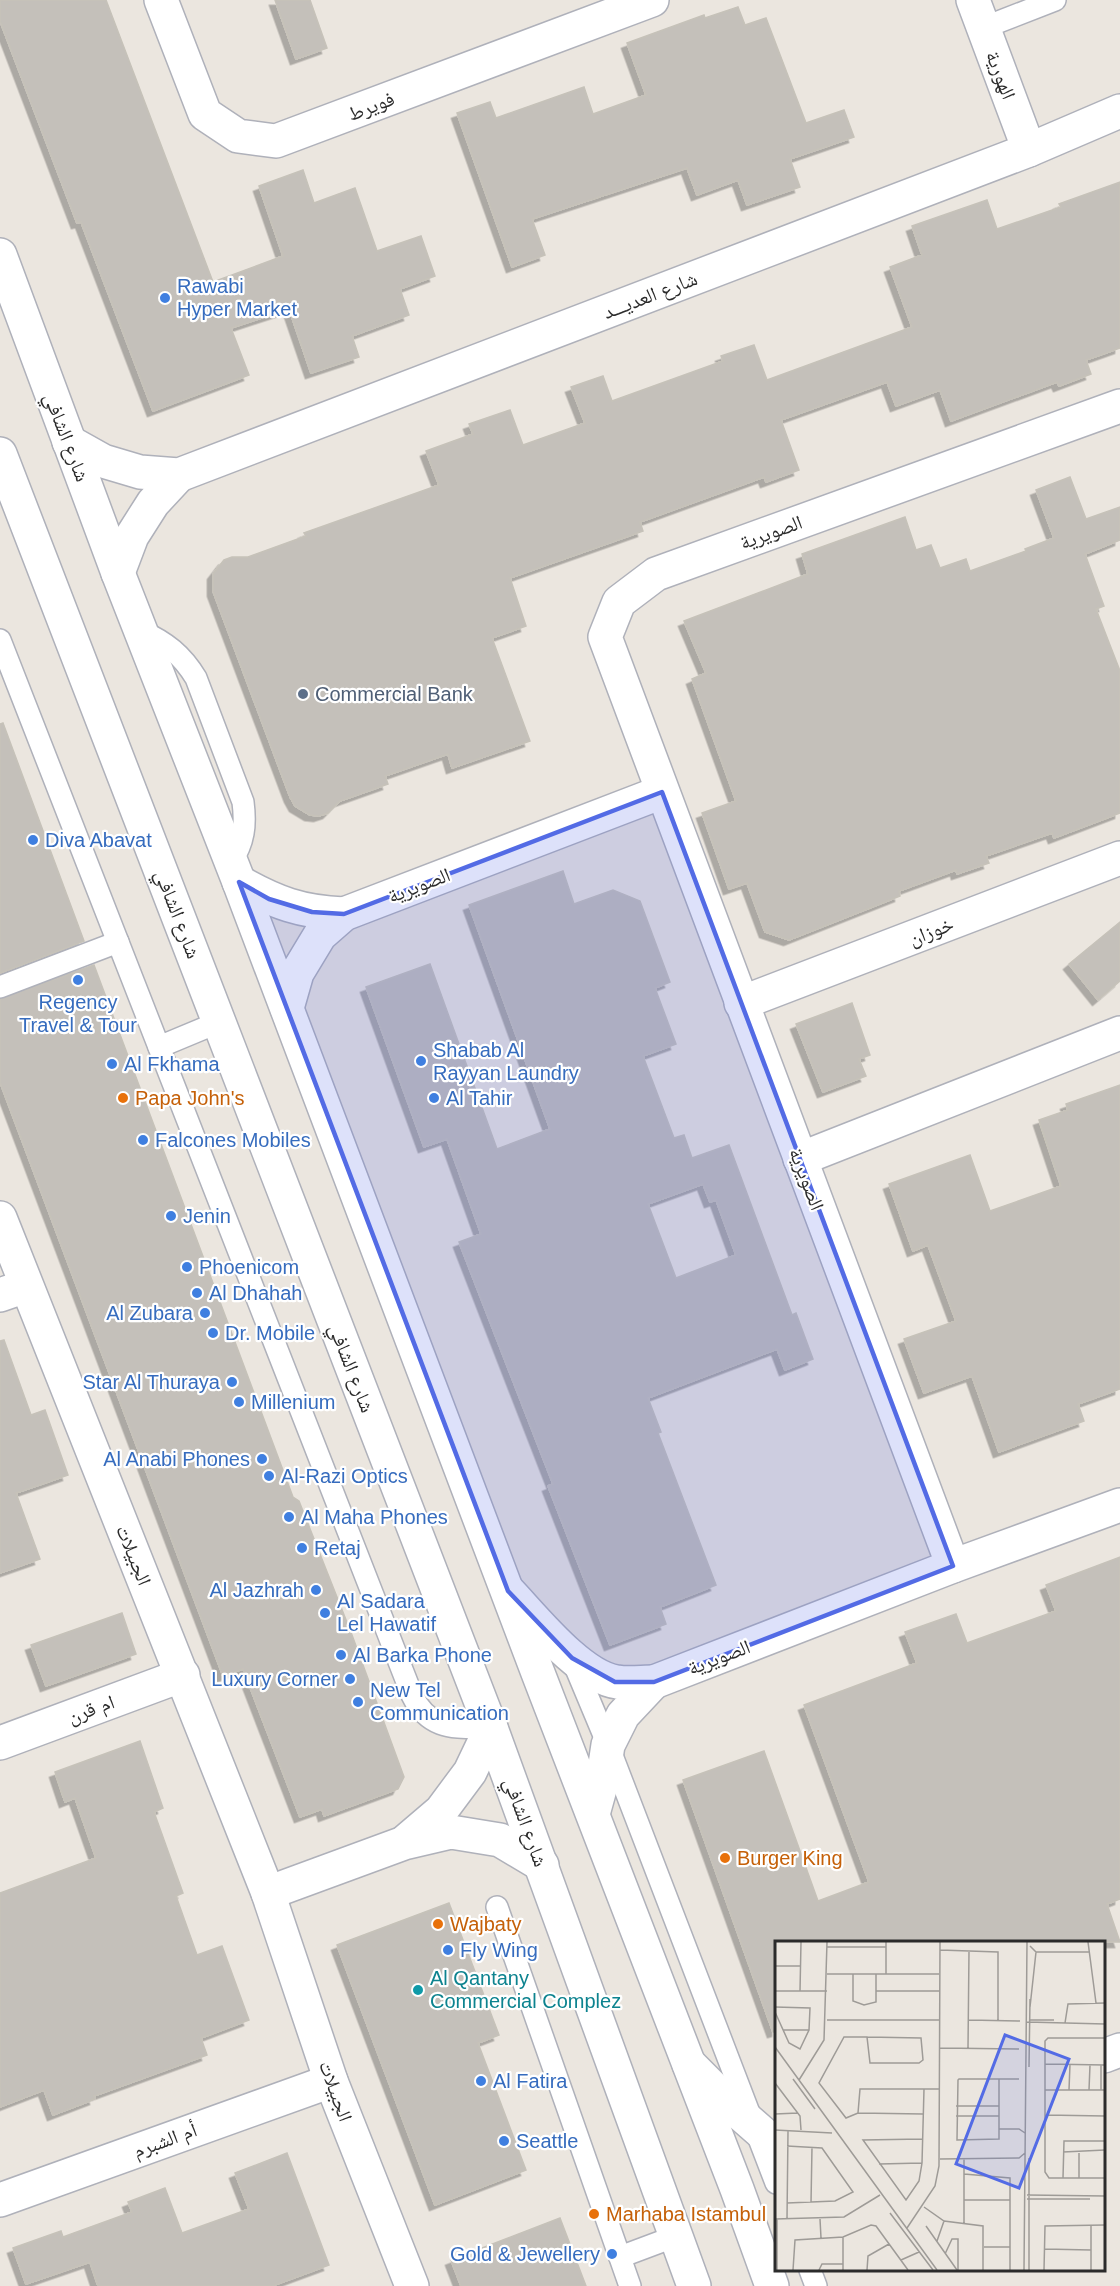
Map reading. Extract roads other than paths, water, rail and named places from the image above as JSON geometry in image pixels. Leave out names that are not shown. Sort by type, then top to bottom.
[{"type":"street","name":"فويرط","points":[[161,0],[205,114],[238,136],[276,141],[652,0]]},
{"type":"street","name":"الهورية","points":[[978,14],[1029,150]]},
{"type":"street","name":"شارع العديـــد","points":[[69,442],[103,461],[140,472],[179,475],[1029,150],[1120,111]]},
{"type":"street","name":"شارع الشافي","points":[[0,255],[118,573],[235,872],[773,2286]]},
{"type":"street","name":"الصويرية","points":[[953,1566],[605,637],[619,602],[656,574],[1120,406]]},
{"type":"street","name":"شارع الشافي","points":[[0,454],[491,1728],[694,2286]]},
{"type":"street","name":"شارع العديـــد","points":[[118,573],[132,536],[153,503],[179,475]]},
{"type":"street","name":"الصويرية","points":[[287,1008],[297,973],[320,935],[344,914],[662,792]]},
{"type":"street","name":"خوزان","points":[[741,1003],[1120,858]]},
{"type":"street","name":"الصويرية","points":[[235,872],[269,899],[312,912],[344,914]]},
{"type":"street","points":[[800,1159],[1120,1033]]},
{"type":"street","name":"الجبيلات","points":[[0,1218],[13,1290],[183,1675],[268,1893],[331,2081],[412,2286]]},
{"type":"street","name":"الصويرية","points":[[508,1591],[572,1658],[590,1671],[615,1682],[654,1682],[953,1566],[1120,1505]]},
{"type":"street","name":"ام قرن","points":[[0,1743],[183,1675]]},
{"type":"street","name":"الصويرية","points":[[593,1814],[603,1778],[608,1745],[623,1715],[654,1682]]},
{"type":"street","points":[[404,1843],[441,1811],[471,1772],[491,1728]]},
{"type":"street","points":[[268,1893],[404,1843],[451,1832],[500,1840],[542,1866]]},
{"type":"street","points":[[1105,2056],[1120,2050]]},
{"type":"street","name":"شارع الشافي","points":[[689,2064],[728,2103],[765,2135]]},
{"type":"street","name":"أم الشبرم","points":[[0,2199],[331,2081]]},
{"type":"street","name":"شارع الشافي","points":[[773,2286],[779,2271]]},
{"type":"lane","points":[[978,14],[1055,0]]},
{"type":"lane","points":[[0,640],[414,1701],[426,1716],[448,1727],[491,1728]]},
{"type":"lane","points":[[0,987],[118,942]]},
{"type":"lane","points":[[159,1047],[219,1022]]},
{"type":"lane","points":[[572,1658],[765,2135],[775,2175]]},
{"type":"lane","points":[[497,1907],[630,2286]]},
{"type":"lane","points":[[620,2257],[676,2236]]},
{"type":"lane","points":[[810,2271],[816,2286]]},
{"type":"place","name":"Rawabi Hyper Market","points":[[165,298]]},
{"type":"place","name":"Commercial Bank","points":[[303,694]]},
{"type":"place","name":"Diva Abavat","points":[[33,840]]},
{"type":"place","name":"Regency Travel & Tour","points":[[78,980]]},
{"type":"place","name":"Shabab Al Rayyan Laundry","points":[[421,1061]]},
{"type":"place","name":"Al Fkhama","points":[[112,1064]]},
{"type":"place","name":"Papa John's","points":[[123,1098]]},
{"type":"place","name":"Al Tahir","points":[[434,1098]]},
{"type":"place","name":"Falcones Mobiles","points":[[143,1140]]},
{"type":"place","name":"Jenin","points":[[171,1216]]},
{"type":"place","name":"Phoenicom","points":[[187,1267]]},
{"type":"place","name":"Al Dhahah","points":[[197,1293]]},
{"type":"place","name":"Al Zubara","points":[[205,1313]]},
{"type":"place","name":"Dr. Mobile","points":[[213,1333]]},
{"type":"place","name":"Star Al Thuraya","points":[[232,1382]]},
{"type":"place","name":"Millenium","points":[[239,1402]]},
{"type":"place","name":"Al Anabi Phones","points":[[262,1459]]},
{"type":"place","name":"Al-Razi Optics","points":[[269,1476]]},
{"type":"place","name":"Al Maha Phones","points":[[289,1517]]},
{"type":"place","name":"Retaj","points":[[302,1548]]},
{"type":"place","name":"Al Jazhrah","points":[[316,1590]]},
{"type":"place","name":"Al Sadara Lel Hawatif","points":[[325,1613]]},
{"type":"place","name":"Al Barka Phone","points":[[341,1655]]},
{"type":"place","name":"Luxury Corner","points":[[350,1679]]},
{"type":"place","name":"New Tel Communication","points":[[358,1702]]},
{"type":"place","name":"Burger King","points":[[725,1858]]},
{"type":"place","name":"Wajbaty","points":[[438,1924]]},
{"type":"place","name":"Fly Wing","points":[[448,1950]]},
{"type":"place","name":"Al Qantany Commercial Complez","points":[[418,1990]]},
{"type":"place","name":"Al Fatira","points":[[481,2081]]},
{"type":"place","name":"Seattle","points":[[504,2141]]},
{"type":"place","name":"Marhaba Istambul","points":[[594,2214]]},
{"type":"place","name":"Gold & Jewellery","points":[[612,2254]]}]
